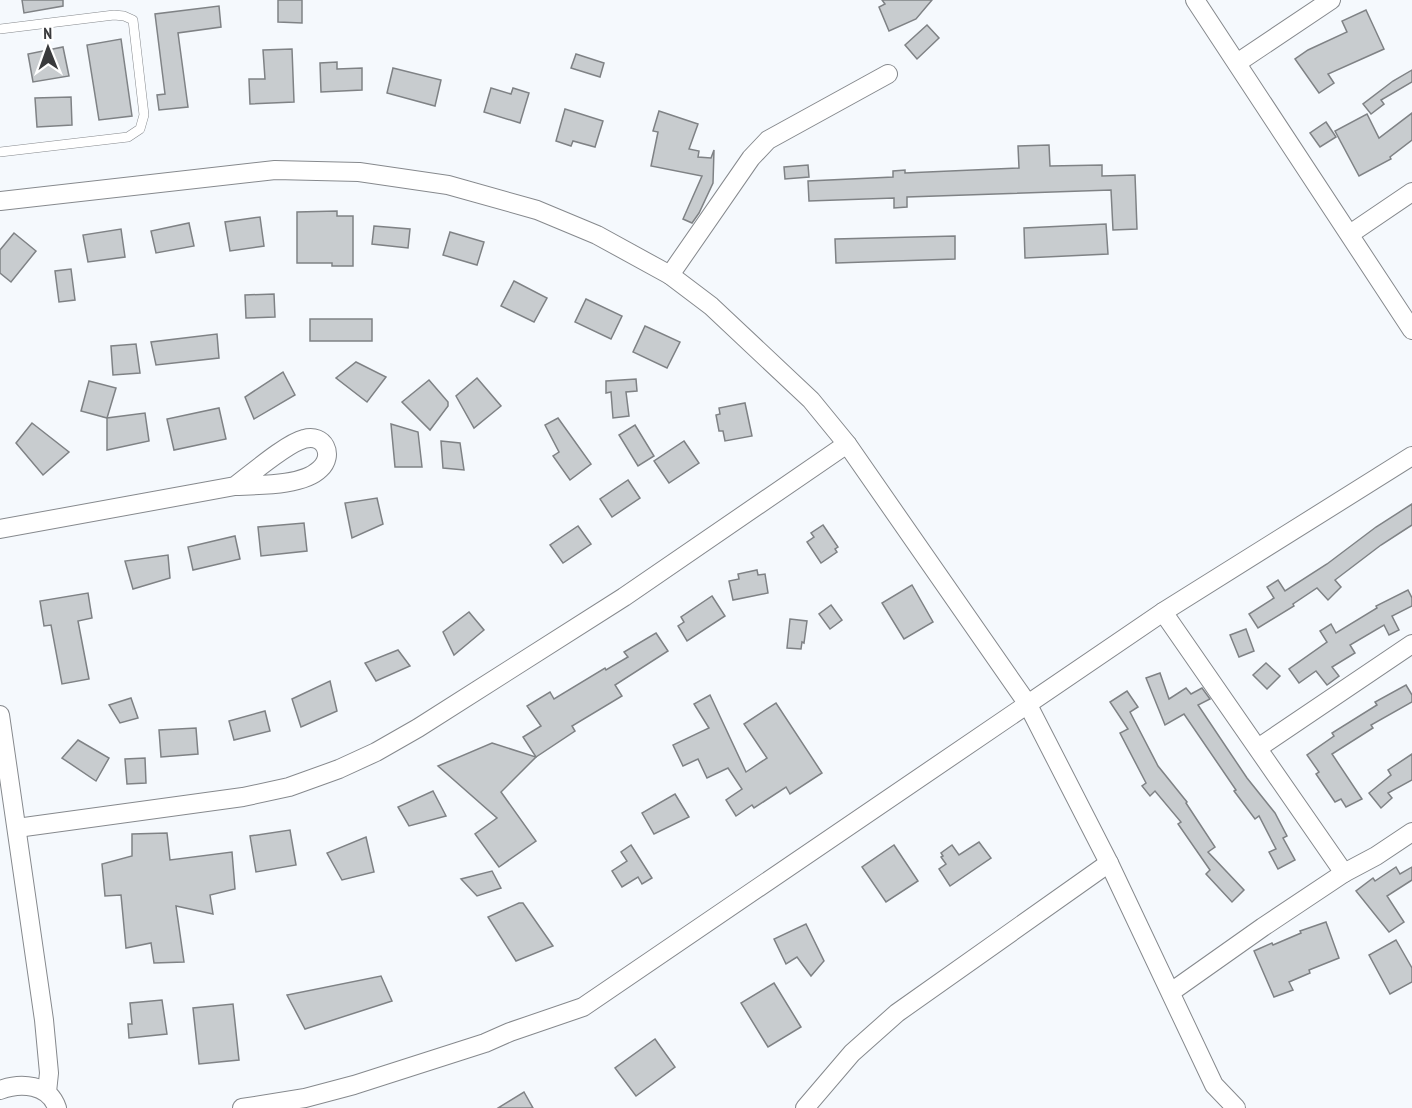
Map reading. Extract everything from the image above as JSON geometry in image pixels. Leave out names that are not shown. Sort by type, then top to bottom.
[{"type":"street","points":[[1195,0],[1412,330]]},
{"type":"street","points":[[1237,63],[1331,0]]},
{"type":"street","points":[[670,275],[751,158],[768,140],[888,74]]},
{"type":"street","points":[[0,201],[275,170],[359,172],[448,185],[537,210],[597,235],[670,275],[711,306],[811,400],[847,444],[1027,704],[1108,863],[1214,1085],[1236,1108]]},
{"type":"street","points":[[1350,234],[1412,192]]},
{"type":"street","points":[[17,828],[243,797],[289,787],[348,765],[418,728],[624,597],[847,444]]},
{"type":"street","points":[[242,1108],[305,1098],[354,1085],[485,1043],[583,1007],[1163,612],[1412,456]]},
{"type":"street","points":[[0,529],[236,486]]},
{"type":"street","points":[[1163,612],[1344,873]]},
{"type":"street","points":[[1258,748],[1412,644]]},
{"type":"street","points":[[0,715],[44,1020],[49,1073],[47,1092]]},
{"type":"street","points":[[1171,992],[1344,873],[1376,856],[1412,832]]},
{"type":"street","points":[[806,1108],[852,1053],[897,1013],[1108,863]]},
{"type":"street","points":[[0,1090],[18,1086],[35,1087],[47,1092],[55,1101],[57,1108]]},
{"type":"lane","points":[[0,29],[114,15],[133,20],[144,115],[140,129],[128,137],[0,152]]},
{"type":"building","points":[[22,0],[63,0],[63,6],[24,13]]},
{"type":"building","points":[[278,0],[302,0],[302,23],[278,22]]},
{"type":"building","points":[[882,0],[932,0],[916,19],[889,31],[879,7],[885,4]]},
{"type":"building","points":[[219,6],[221,27],[178,33],[188,107],[159,110],[157,95],[165,94],[155,14]]},
{"type":"building","points":[[1366,10],[1384,49],[1328,74],[1334,83],[1319,93],[1295,59],[1308,50],[1347,32],[1342,21]]},
{"type":"building","points":[[927,25],[939,38],[917,59],[905,45]]},
{"type":"building","points":[[121,39],[132,116],[99,120],[87,45]]},
{"type":"building","points":[[63,47],[69,76],[33,82],[28,54]]},
{"type":"building","points":[[292,49],[294,102],[250,104],[249,79],[265,79],[263,50]]},
{"type":"building","points":[[576,54],[604,63],[600,77],[571,68]]},
{"type":"building","points":[[337,62],[337,69],[362,68],[362,90],[321,92],[320,63]]},
{"type":"building","points":[[393,68],[441,80],[435,106],[387,93]]},
{"type":"building","points":[[1412,70],[1412,82],[1381,100],[1384,104],[1371,114],[1363,104]]},
{"type":"building","points":[[491,88],[511,94],[513,88],[529,93],[520,123],[484,112]]},
{"type":"building","points":[[71,97],[72,125],[37,127],[35,98]]},
{"type":"building","points":[[565,109],[603,121],[595,147],[573,141],[571,146],[556,141]]},
{"type":"building","points":[[659,111],[698,124],[689,149],[699,151],[698,157],[711,158],[714,150],[713,183],[692,223],[683,219],[702,176],[651,166],[658,132],[653,131]]},
{"type":"building","points":[[1412,113],[1412,140],[1390,157],[1391,159],[1359,176],[1335,131],[1367,114],[1379,138]]},
{"type":"building","points":[[1326,122],[1336,137],[1320,147],[1310,133]]},
{"type":"building","points":[[1049,145],[1050,166],[1102,165],[1102,176],[1135,175],[1137,229],[1113,230],[1111,190],[907,197],[907,207],[894,208],[894,198],[809,201],[808,181],[893,177],[893,171],[905,170],[905,173],[1019,168],[1018,146]]},
{"type":"building","points":[[808,165],[809,177],[785,179],[784,167]]},
{"type":"building","points":[[337,211],[337,216],[353,216],[353,266],[332,266],[332,263],[297,263],[297,212]]},
{"type":"building","points":[[260,217],[264,246],[230,251],[225,222]]},
{"type":"building","points":[[189,223],[194,246],[156,253],[151,231]]},
{"type":"building","points":[[1106,224],[1108,254],[1025,258],[1024,228]]},
{"type":"building","points":[[374,226],[410,229],[408,248],[372,244]]},
{"type":"building","points":[[121,229],[125,257],[88,262],[83,235]]},
{"type":"building","points":[[450,232],[484,242],[477,265],[443,255]]},
{"type":"building","points":[[14,233],[36,251],[11,282],[0,273],[0,250]]},
{"type":"building","points":[[955,236],[955,259],[836,263],[835,239]]},
{"type":"building","points":[[71,269],[75,300],[59,302],[55,271]]},
{"type":"building","points":[[514,281],[547,298],[534,322],[501,306]]},
{"type":"building","points":[[274,294],[275,317],[246,318],[245,295]]},
{"type":"building","points":[[586,299],[622,316],[611,339],[575,322]]},
{"type":"building","points":[[310,319],[372,319],[372,341],[310,341]]},
{"type":"building","points":[[645,326],[680,342],[667,368],[633,352]]},
{"type":"building","points":[[217,334],[219,358],[156,365],[151,342]]},
{"type":"building","points":[[136,344],[140,373],[113,375],[111,346]]},
{"type":"building","points":[[356,362],[386,377],[367,402],[336,378]]},
{"type":"building","points":[[283,372],[295,395],[254,419],[245,397]]},
{"type":"building","points":[[477,378],[501,406],[474,428],[456,396]]},
{"type":"building","points":[[636,379],[637,391],[626,392],[629,416],[613,418],[611,392],[606,393],[606,381]]},
{"type":"building","points":[[429,380],[448,402],[448,406],[430,430],[402,402]]},
{"type":"building","points":[[89,381],[116,388],[107,418],[81,411]]},
{"type":"building","points":[[745,403],[752,436],[725,441],[723,431],[719,431],[716,415],[720,414],[719,408]]},
{"type":"building","points":[[219,408],[226,439],[174,450],[167,419]]},
{"type":"building","points":[[145,413],[149,441],[107,450],[107,418]]},
{"type":"building","points":[[558,418],[591,464],[570,480],[553,456],[559,452],[545,425]]},
{"type":"building","points":[[32,423],[69,452],[43,475],[16,443]]},
{"type":"building","points":[[391,424],[418,432],[422,467],[395,467]]},
{"type":"building","points":[[635,425],[654,456],[638,466],[619,435]]},
{"type":"building","points":[[441,441],[460,443],[464,470],[443,468]]},
{"type":"building","points":[[684,441],[699,463],[669,483],[654,461]]},
{"type":"building","points":[[628,480],[640,498],[612,517],[600,499]]},
{"type":"building","points":[[377,498],[383,524],[352,538],[345,503]]},
{"type":"building","points":[[1412,504],[1412,525],[1335,580],[1341,587],[1328,600],[1317,588],[1293,604],[1294,606],[1258,628],[1249,614],[1274,598],[1267,587],[1278,580],[1285,591]]},
{"type":"building","points":[[304,523],[307,551],[261,556],[258,527]]},
{"type":"building","points":[[823,525],[838,547],[835,549],[837,552],[821,563],[807,542],[814,537],[811,533]]},
{"type":"building","points":[[578,526],[591,544],[563,563],[550,545]]},
{"type":"building","points":[[235,536],[240,559],[193,570],[188,547]]},
{"type":"building","points":[[168,555],[170,578],[133,589],[125,561]]},
{"type":"building","points":[[757,570],[758,575],[765,574],[768,593],[733,600],[729,581],[739,579],[738,574]]},
{"type":"building","points":[[912,585],[933,622],[904,639],[882,603]]},
{"type":"building","points":[[1408,590],[1412,598],[1412,606],[1392,616],[1399,630],[1389,635],[1384,625],[1350,645],[1355,653],[1332,667],[1339,676],[1327,685],[1316,671],[1299,683],[1289,669],[1327,642],[1320,631],[1331,624],[1336,633],[1377,608],[1376,606]]},
{"type":"building","points":[[88,593],[92,618],[78,621],[89,679],[62,684],[51,625],[44,626],[40,601]]},
{"type":"building","points":[[712,596],[725,616],[687,641],[678,626],[684,622],[681,617]]},
{"type":"building","points":[[831,605],[842,620],[830,629],[819,614]]},
{"type":"building","points":[[469,612],[484,630],[454,655],[443,632]]},
{"type":"building","points":[[790,619],[807,621],[801,649],[787,648]]},
{"type":"building","points":[[1246,629],[1254,651],[1239,657],[1230,635]]},
{"type":"building","points":[[656,633],[668,651],[615,685],[622,696],[572,726],[575,731],[536,757],[523,737],[541,726],[527,706],[550,692],[554,699],[605,668],[606,670],[628,657],[624,652]]},
{"type":"building","points":[[398,650],[410,666],[376,681],[365,663]]},
{"type":"building","points":[[1266,663],[1280,676],[1267,689],[1253,675]]},
{"type":"building","points":[[1160,673],[1169,699],[1186,688],[1191,694],[1202,688],[1210,699],[1198,705],[1247,778],[1275,813],[1287,836],[1283,838],[1295,860],[1278,869],[1269,852],[1276,849],[1259,816],[1255,819],[1234,791],[1236,790],[1184,714],[1165,725],[1146,678]]},
{"type":"building","points":[[330,681],[337,711],[301,727],[292,699]]},
{"type":"building","points":[[1406,685],[1412,695],[1412,702],[1371,725],[1373,728],[1332,754],[1362,799],[1346,807],[1341,799],[1335,802],[1316,774],[1319,772],[1307,755],[1334,736],[1332,733],[1377,705],[1375,702]]},
{"type":"building","points":[[1127,691],[1138,707],[1130,712],[1158,766],[1187,802],[1215,847],[1208,852],[1244,890],[1232,902],[1206,874],[1210,870],[1178,824],[1181,822],[1155,791],[1150,796],[1142,786],[1146,783],[1120,733],[1128,729],[1110,702]]},
{"type":"building","points":[[710,695],[746,772],[767,758],[744,724],[776,703],[822,773],[790,794],[786,787],[754,808],[752,805],[736,816],[726,800],[742,789],[728,768],[707,778],[698,759],[683,766],[673,745],[709,728],[694,704]]},
{"type":"building","points":[[131,698],[138,718],[120,723],[109,705]]},
{"type":"building","points":[[265,711],[270,731],[234,740],[229,721]]},
{"type":"building","points":[[196,728],[198,754],[161,757],[159,730]]},
{"type":"building","points":[[78,740],[109,758],[96,781],[62,758]]},
{"type":"building","points":[[492,743],[536,757],[501,792],[536,841],[499,867],[475,834],[497,818],[438,766]]},
{"type":"building","points":[[1412,754],[1412,780],[1388,793],[1392,798],[1381,808],[1369,793],[1391,775],[1388,770]]},
{"type":"building","points":[[145,758],[146,783],[127,784],[125,759]]},
{"type":"building","points":[[433,791],[446,816],[409,826],[398,807]]},
{"type":"building","points":[[675,794],[689,817],[654,834],[642,813]]},
{"type":"building","points":[[290,830],[296,865],[256,872],[250,836]]},
{"type":"building","points":[[167,833],[170,860],[232,852],[235,889],[210,895],[213,914],[176,906],[184,962],[154,963],[151,943],[126,948],[121,895],[105,896],[102,864],[132,856],[132,834]]},
{"type":"building","points":[[366,837],[374,872],[342,880],[327,853]]},
{"type":"building","points":[[979,842],[991,858],[950,886],[939,869],[946,864],[941,853],[952,845],[959,855]]},
{"type":"building","points":[[631,845],[652,878],[642,884],[638,877],[622,887],[612,871],[627,861],[621,852]]},
{"type":"building","points":[[894,845],[918,881],[886,902],[862,867]]},
{"type":"building","points":[[1396,867],[1400,874],[1412,867],[1412,880],[1387,896],[1404,922],[1389,932],[1356,891],[1373,878],[1375,881]]},
{"type":"building","points":[[492,871],[501,888],[477,896],[461,879]]},
{"type":"building","points":[[523,903],[553,946],[516,961],[488,917]]},
{"type":"building","points":[[1326,922],[1339,958],[1309,970],[1310,973],[1289,982],[1293,990],[1274,997],[1254,951]]},
{"type":"building","points":[[806,924],[824,961],[811,976],[797,957],[786,964],[774,939]]},
{"type":"building","points":[[1396,940],[1412,968],[1412,982],[1390,994],[1369,955]]},
{"type":"building","points":[[381,976],[392,1001],[305,1029],[287,995]]},
{"type":"building","points":[[774,983],[801,1027],[768,1047],[741,1003]]},
{"type":"building","points":[[162,1000],[167,1034],[129,1038],[128,1024],[132,1024],[130,1003]]},
{"type":"building","points":[[233,1004],[239,1060],[199,1064],[193,1008]]},
{"type":"building","points":[[655,1039],[675,1067],[636,1096],[615,1068]]},
{"type":"building","points":[[524,1092],[533,1108],[498,1108]]}]
